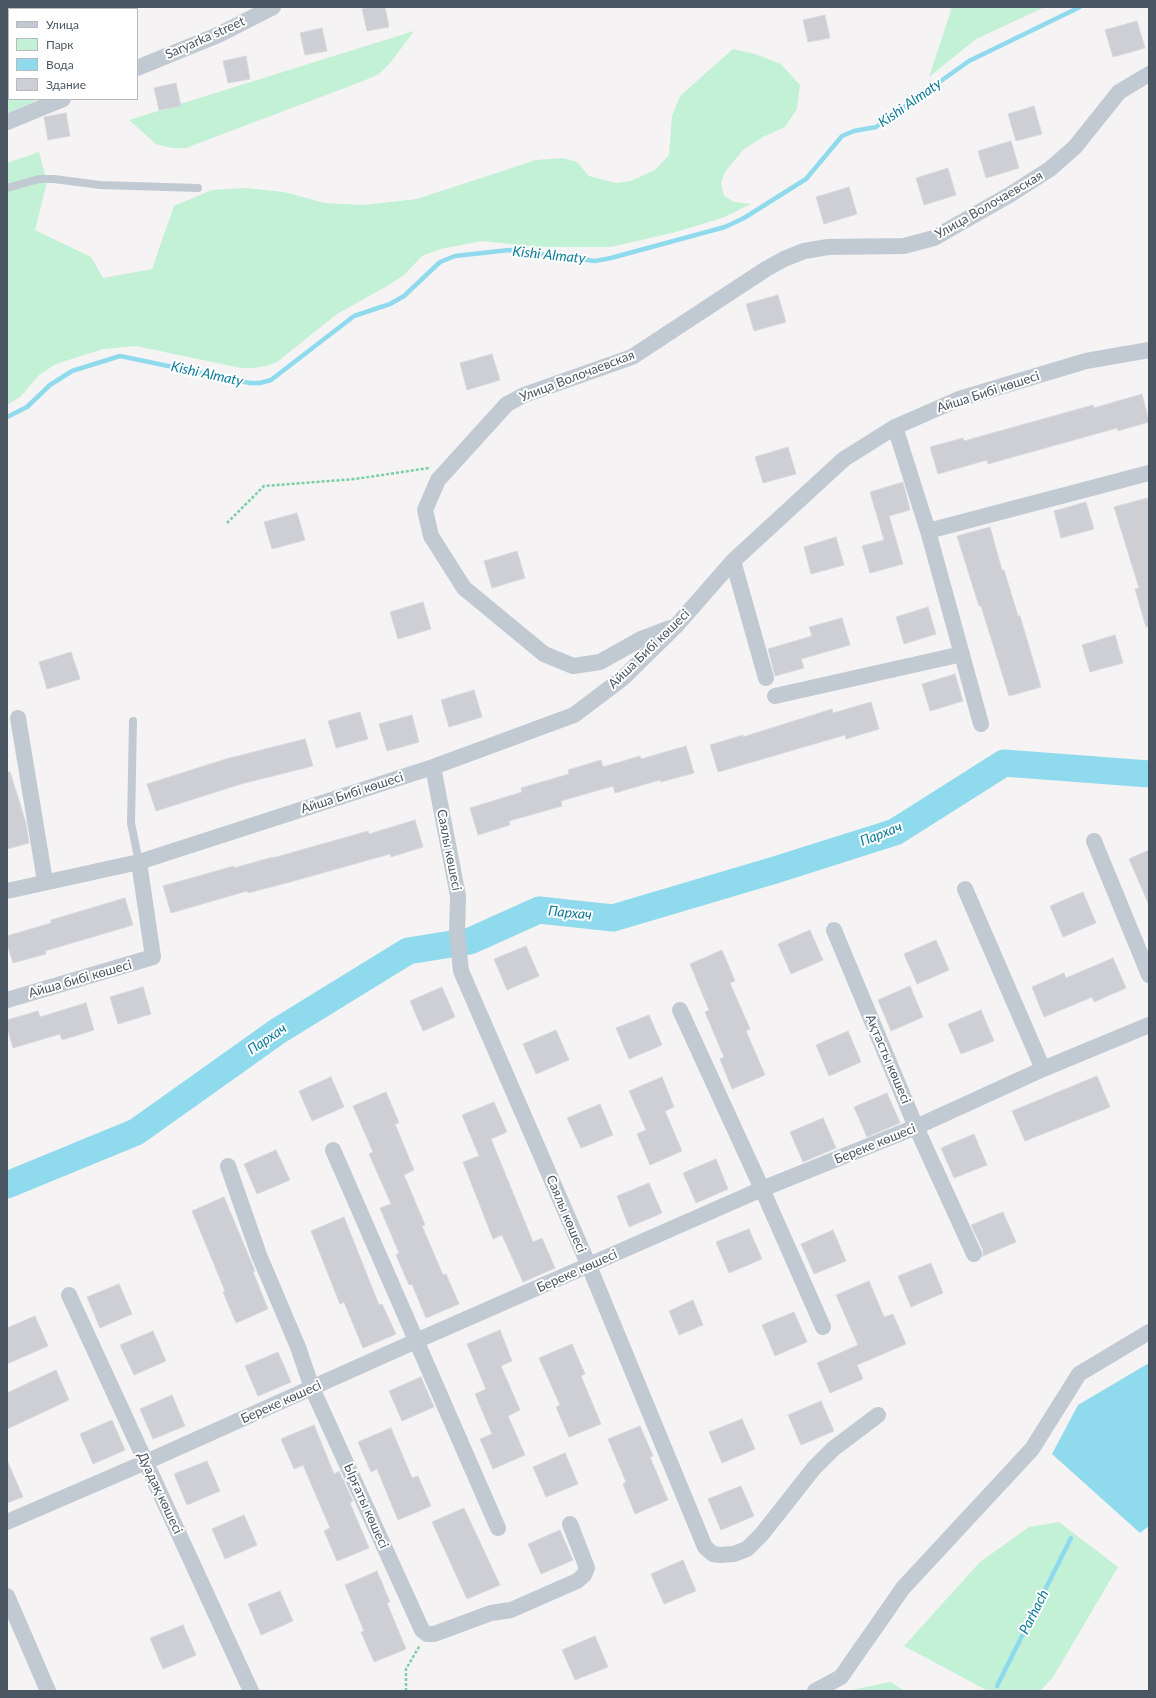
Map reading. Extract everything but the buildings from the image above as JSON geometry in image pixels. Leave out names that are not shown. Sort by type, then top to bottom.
[{"type":"street","points":[[240,24],[246,7]]},
{"type":"street","name":"Saryarka street","points":[[138,68],[240,24],[273,7]]},
{"type":"street","name":"Улица Волочаевская","points":[[676,626],[641,639],[600,662],[573,666],[544,654],[464,588],[431,536],[425,510],[438,480],[508,404],[524,395],[632,357],[766,269],[784,259],[804,251],[828,247],[904,246],[934,238],[992,205],[1050,169],[1075,147],[1119,92],[1149,74]]},
{"type":"street","points":[[7,122],[62,100]]},
{"type":"street","name":"Айша Бибі көшесі","points":[[7,891],[139,862],[433,767],[574,715],[623,678],[676,626],[733,561],[844,458],[895,426],[959,399],[1086,361],[1149,350]]},
{"type":"street","points":[[895,426],[928,531],[981,724]]},
{"type":"street","points":[[928,531],[1149,473]]},
{"type":"street","points":[[733,561],[766,678]]},
{"type":"street","points":[[775,696],[962,654]]},
{"type":"street","points":[[18,718],[45,882]]},
{"type":"street","name":"Саялы көшесі","points":[[433,767],[458,896],[457,934],[461,971],[589,1266],[705,1547],[714,1554],[720,1555],[734,1554],[746,1549],[762,1534],[814,1468],[833,1449],[878,1415]]},
{"type":"street","points":[[1094,841],[1149,975]]},
{"type":"street","name":"Айша бибі көшесі","points":[[7,1000],[154,957],[139,862]]},
{"type":"street","points":[[965,889],[1043,1069]]},
{"type":"street","name":"Ақтасты көшесі","points":[[834,930],[916,1127],[974,1254]]},
{"type":"street","points":[[680,1010],[762,1189],[823,1328]]},
{"type":"street","name":"Береке көшесі","points":[[7,1522],[762,1189],[916,1127],[1043,1069],[1149,1025]]},
{"type":"street","points":[[333,1150],[498,1528]]},
{"type":"street","name":"Ырғаты көшесі","points":[[228,1166],[259,1255],[298,1347],[312,1388],[422,1630],[427,1634]]},
{"type":"street","name":"Дуадақ көшесі","points":[[69,1295],[251,1691]]},
{"type":"street","points":[[815,1691],[841,1678],[903,1588],[1032,1449],[1079,1374],[1149,1332]]},
{"type":"street","points":[[427,1634],[434,1634],[491,1613],[511,1610],[577,1581],[584,1575],[587,1568],[570,1524]]},
{"type":"street","points":[[7,1596],[48,1691]]},
{"type":"lane","points":[[7,188],[39,179],[54,179],[100,185],[198,188]]},
{"type":"lane","points":[[133,721],[131,823],[139,862]]},
{"type":"path","points":[[227,523],[264,486],[355,479],[453,464]]},
{"type":"path","points":[[406,1691],[406,1669],[427,1634]]},
{"type":"green space","points":[[7,7],[130,7],[8,8],[8,100],[38,100],[7,113]]},
{"type":"green space","points":[[952,7],[1045,7],[976,39],[929,77]]},
{"type":"green space","points":[[414,31],[391,62],[379,74],[186,148],[172,148],[156,144],[129,120]]},
{"type":"green space","points":[[733,49],[755,54],[781,64],[800,85],[797,109],[785,127],[763,137],[743,150],[725,172],[721,183],[724,196],[734,202],[751,204],[722,218],[676,232],[611,247],[540,247],[482,241],[440,249],[422,256],[404,275],[337,314],[277,362],[266,366],[241,368],[136,346],[103,349],[56,364],[39,375],[20,397],[7,405],[7,163],[39,152],[47,182],[35,230],[91,257],[103,278],[152,269],[174,206],[212,190],[245,188],[284,192],[325,203],[363,205],[417,199],[536,160],[563,158],[577,162],[589,176],[616,183],[631,181],[655,170],[669,155],[672,116],[680,96]]},
{"type":"green space","points":[[1059,1522],[1118,1567],[1053,1677],[1040,1691],[988,1691],[904,1646],[980,1562],[1029,1527]]},
{"type":"green space","points":[[890,1682],[905,1691],[847,1691]]},
{"type":"water","points":[[1149,1363],[1149,1526],[1140,1533],[1052,1454],[1078,1405]]},
{"type":"waterway","name":"Kіshі Almaty","points":[[7,417],[27,407],[50,385],[72,371],[120,356],[250,383],[260,383],[271,380],[354,316],[390,304],[404,296],[440,262],[455,256],[509,250],[595,261],[725,227],[744,218],[806,179],[842,136],[854,131],[876,127],[969,61],[1080,7]]},
{"type":"waterway","name":"Пархач","points":[[7,1185],[136,1132],[278,1031],[408,951],[470,941],[539,910],[613,918],[775,870],[895,832],[1004,763],[1149,774]]},
{"type":"waterway","name":"Parhach","points":[[997,1686],[1071,1538]]}]
